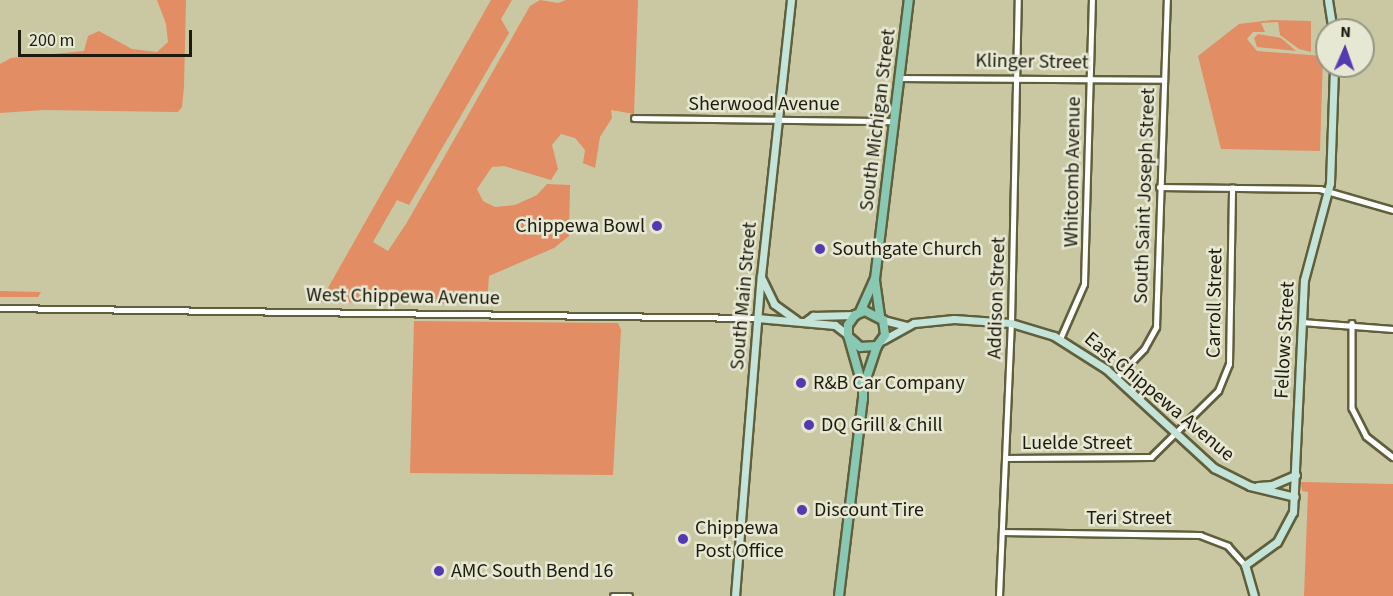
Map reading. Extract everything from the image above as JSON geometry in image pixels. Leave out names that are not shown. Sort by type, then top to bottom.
[{"type":"main road","name":"South Michigan Street","points":[[882,318],[875,279],[909,0]]},
{"type":"main road","name":"South Michigan Street","points":[[858,313],[875,279]]},
{"type":"main road","points":[[839,596],[863,388],[880,343],[882,318],[858,313],[848,325],[849,337],[863,388]]},
{"type":"main road","points":[[849,337],[860,347],[880,343]]},
{"type":"street","name":"South Main Street","points":[[735,596],[757,318],[791,0]]},
{"type":"street","name":"Addison Street","points":[[999,596],[1011,323],[1018,0]]},
{"type":"street","name":"Whitcomb Avenue","points":[[1060,339],[1084,284],[1092,0]]},
{"type":"street","name":"South Saint Joseph Street","points":[[1116,378],[1154,334],[1167,0]]},
{"type":"street","points":[[1328,0],[1331,18]]},
{"type":"street","name":"Klinger Street","points":[[899,78],[1016,76],[1164,80]]},
{"type":"street","name":"Fellows Street","points":[[1245,565],[1277,542],[1290,520],[1295,497],[1306,264],[1328,191],[1333,78]]},
{"type":"street","name":"Sherwood Avenue","points":[[634,118],[894,121]]},
{"type":"street","points":[[1159,187],[1328,191],[1393,210]]},
{"type":"street","name":"Carroll Street","points":[[1176,435],[1218,391],[1228,370],[1232,188]]},
{"type":"street","points":[[761,276],[774,304],[796,320]]},
{"type":"street","name":"West Chippewa Avenue","points":[[0,308],[757,318],[835,325],[849,337]]},
{"type":"street","name":"West Chippewa Avenue","points":[[806,321],[813,316],[858,313]]},
{"type":"street","name":"East Chippewa Avenue","points":[[882,318],[907,326]]},
{"type":"street","name":"East Chippewa Avenue","points":[[880,343],[907,326],[954,319],[1011,323],[1060,339],[1116,378],[1207,463],[1250,486],[1295,497]]},
{"type":"street","points":[[1302,322],[1352,323],[1393,329]]},
{"type":"street","points":[[1352,323],[1352,408],[1366,436],[1393,457]]},
{"type":"street","name":"Luelde Street","points":[[1005,458],[1143,458],[1156,454],[1176,435]]},
{"type":"street","points":[[1250,486],[1272,485],[1296,475]]},
{"type":"street","name":"Teri Street","points":[[1002,532],[1200,535],[1228,546],[1245,565]]},
{"type":"street","points":[[1245,565],[1254,596]]},
{"type":"street","points":[[613,595],[630,596]]},
{"type":"shaded area","points":[[157,0],[186,0],[184,87],[182,107],[178,112],[44,110],[0,113],[0,64],[11,58],[84,51],[88,36],[99,31],[132,49],[157,52],[168,42],[166,24]]},
{"type":"shaded area","points":[[491,0],[512,0],[501,19],[509,33],[409,205],[397,200],[373,242],[388,251],[406,224],[530,6],[540,0],[558,3],[566,0],[638,0],[634,114],[611,110],[612,118],[600,137],[595,168],[583,163],[585,150],[575,138],[561,134],[552,145],[558,169],[551,180],[504,166],[492,167],[477,189],[483,201],[495,207],[515,205],[537,195],[547,184],[570,185],[569,236],[554,248],[489,276],[487,304],[320,302]]},
{"type":"shaded area","points":[[1272,20],[1311,21],[1311,52],[1299,49],[1280,35],[1278,22],[1261,23],[1265,32],[1253,32],[1247,39],[1257,51],[1315,55],[1315,78],[1322,78],[1320,151],[1221,149],[1198,56],[1239,24]]},
{"type":"shaded area","points":[[1258,34],[1281,38],[1296,51],[1257,47],[1254,38]]},
{"type":"shaded area","points":[[0,291],[41,292],[38,297],[0,297]]},
{"type":"shaded area","points":[[414,321],[618,323],[621,330],[613,475],[410,473]]},
{"type":"shaded area","points":[[1301,482],[1393,484],[1393,596],[1304,596],[1308,492],[1302,491]]},
{"type":"place","name":"Chippewa Bowl","points":[[657,226]]},
{"type":"place","name":"Southgate Church","points":[[820,249]]},
{"type":"place","name":"R&B Car Company","points":[[801,383]]},
{"type":"place","name":"DQ Grill & Chill","points":[[809,425]]},
{"type":"place","name":"Discount Tire","points":[[802,510]]},
{"type":"place","name":"Chippewa Post Office","points":[[683,539]]},
{"type":"place","name":"AMC South Bend 16","points":[[439,571]]}]
